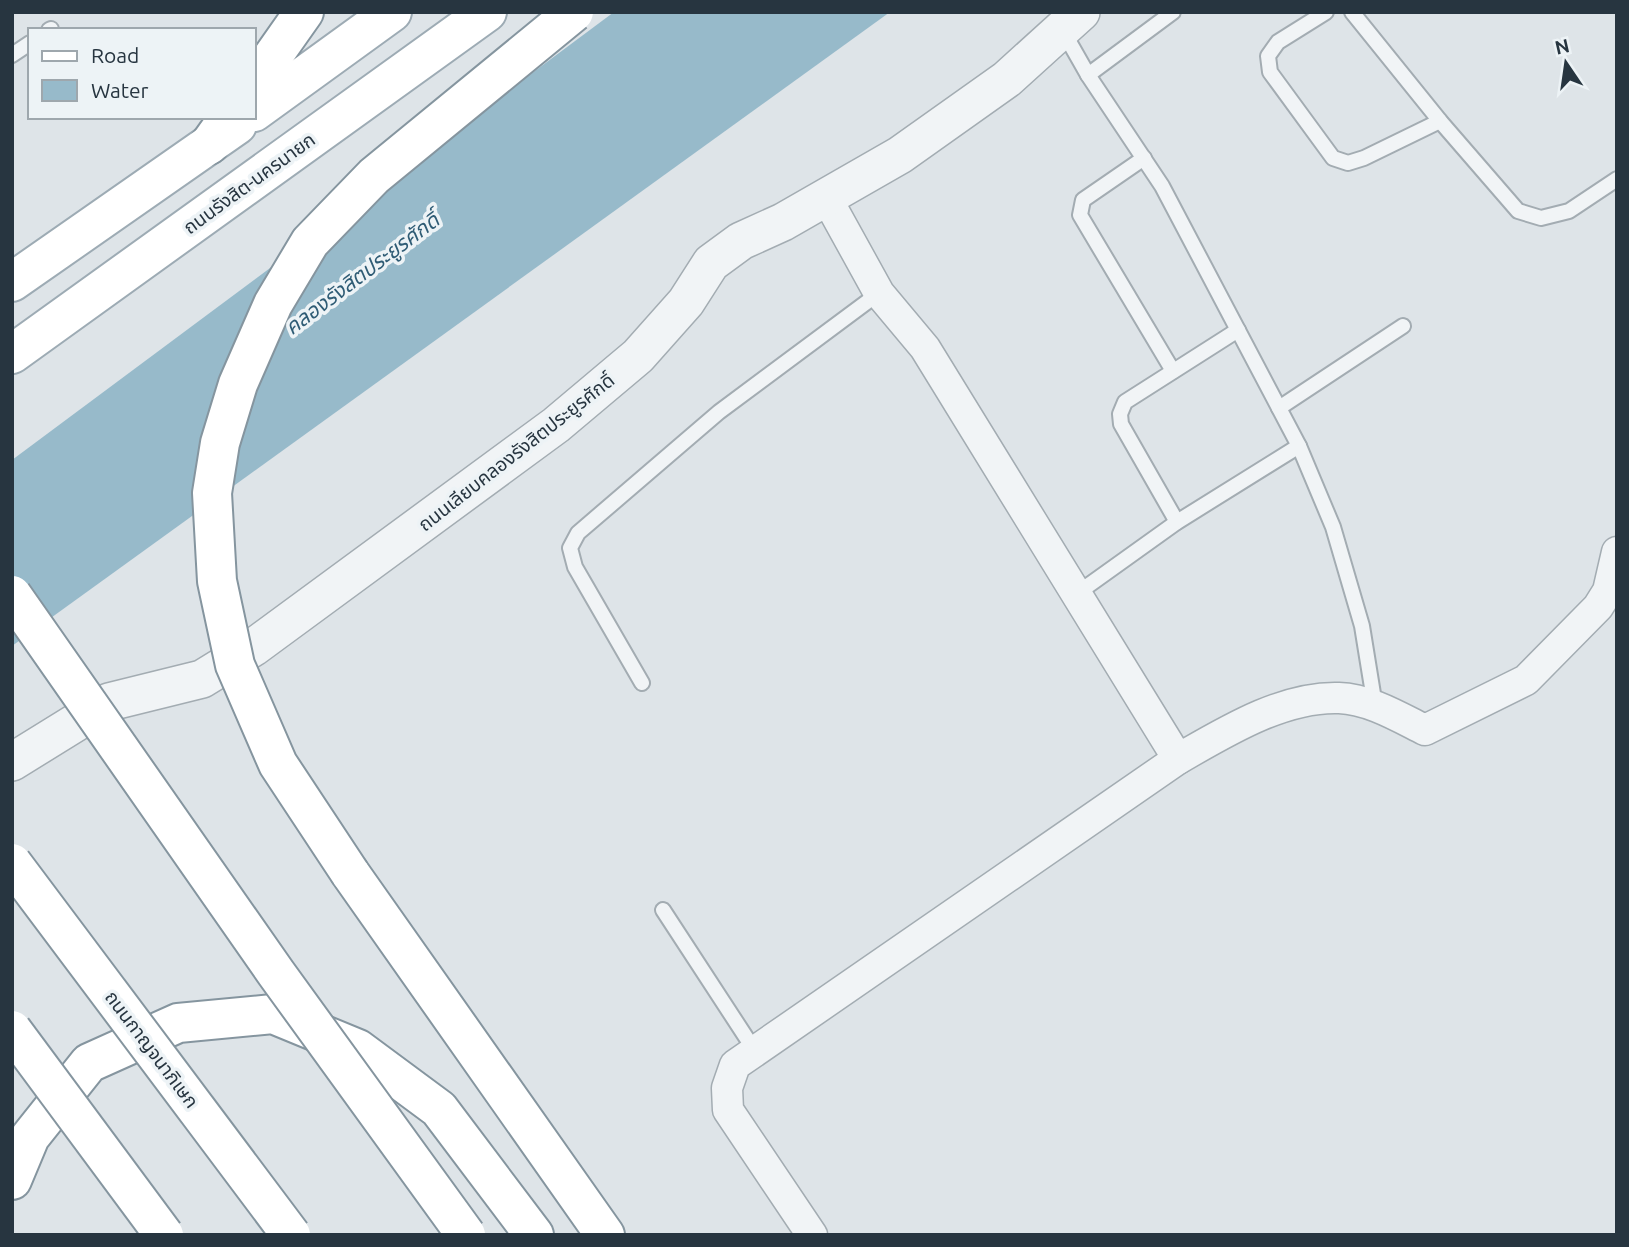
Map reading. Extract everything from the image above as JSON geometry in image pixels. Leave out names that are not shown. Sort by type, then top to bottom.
[{"type":"main road","points":[[256,80],[304,12]]},
{"type":"main road","points":[[256,112],[392,12]]},
{"type":"main road","name":"ถนนรังสิต-นครนายก","points":[[12,354],[486,12]]},
{"type":"main road","points":[[574,12],[374,177],[310,242],[268,316],[238,384],[220,443],[212,493],[217,581],[235,665],[278,764],[350,873],[605,1235]]},
{"type":"main road","points":[[12,282],[219,131],[243,119]]},
{"type":"main road","points":[[12,595],[276,973],[466,1235]]},
{"type":"main road","name":"ถนนกาญจนาภิเษก","points":[[12,863],[291,1235]]},
{"type":"main road","points":[[12,1180],[30,1137],[89,1063],[178,1023],[274,1014],[358,1049],[439,1109],[534,1235]]},
{"type":"main road","points":[[12,1030],[164,1235]]},
{"type":"street","name":"ถนนเลียบคลองรังสิตประยูรศักดิ์","points":[[12,762],[109,702],[202,679],[254,648],[556,425],[638,356],[686,302],[711,263],[741,241],[783,222],[900,155],[1007,79],[1072,21]]},
{"type":"street","points":[[826,197],[879,293],[925,348],[1178,759]]},
{"type":"street","points":[[813,1235],[728,1110],[726,1088],[735,1065],[1178,759],[1238,725],[1298,702],[1340,698],[1376,706],[1425,730],[1526,680],[1598,607],[1608,591],[1617,552]]},
{"type":"lane","points":[[1088,75],[1172,12]]},
{"type":"lane","points":[[1326,12],[1278,42],[1268,56],[1270,72],[1333,158],[1348,163],[1364,158],[1440,121]]},
{"type":"lane","points":[[1352,12],[1440,121],[1518,211],[1541,218],[1569,211],[1617,179]]},
{"type":"lane","points":[[1072,21],[1088,75],[1162,186],[1299,446],[1333,527],[1359,614],[1376,706]]},
{"type":"lane","points":[[12,55],[28,44]]},
{"type":"lane","points":[[1144,158],[1083,200],[1080,215],[1173,371]]},
{"type":"lane","points":[[642,683],[575,567],[570,548],[578,533],[719,412],[879,293]]},
{"type":"lane","points":[[1279,408],[1403,326]]},
{"type":"lane","points":[[1177,522],[1121,424],[1120,414],[1125,402],[1238,330]]},
{"type":"lane","points":[[1075,595],[1177,522],[1299,446]]},
{"type":"lane","points":[[663,910],[755,1051]]},
{"type":"water","name":"คลองรังสิตประยูรศักดิ์","points":[[614,12],[890,12],[12,646],[12,460]]}]
